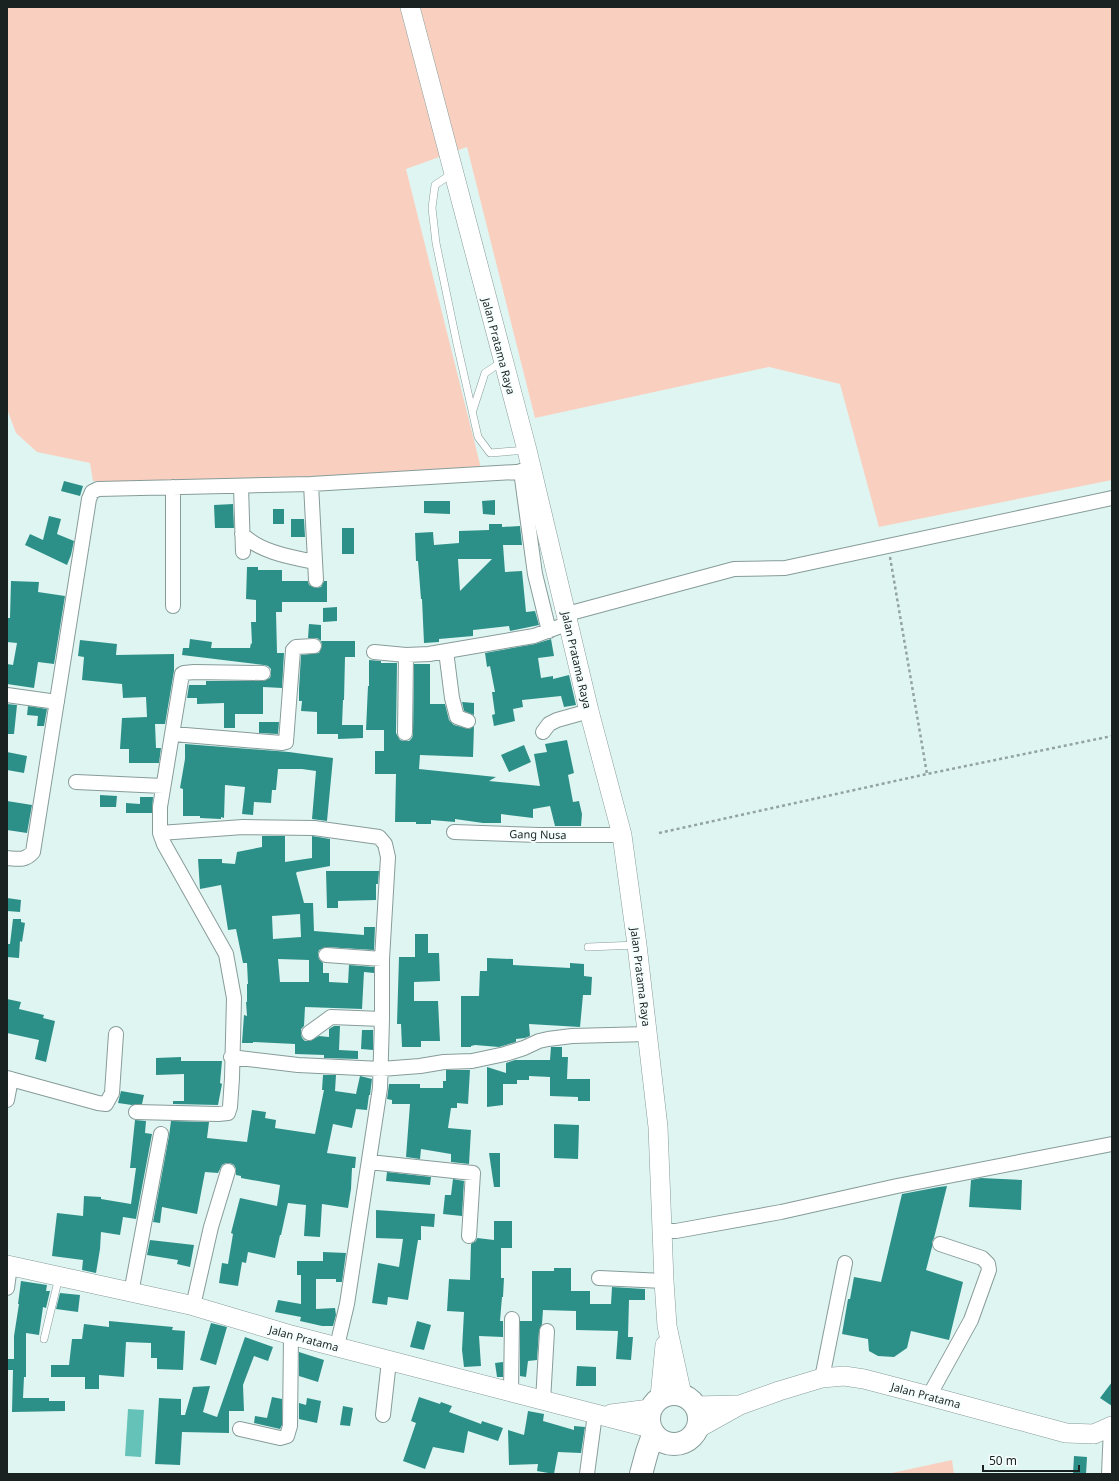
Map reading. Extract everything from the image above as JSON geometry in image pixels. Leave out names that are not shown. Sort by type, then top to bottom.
[{"type":"highway","points":[[641,1474],[657,1423],[671,1394],[689,1400],[699,1417],[697,1429],[693,1436],[687,1441],[679,1444],[657,1423]]},
{"type":"highway","points":[[651,1474],[657,1423]]},
{"type":"main road","name":"Jalan Pratama Raya","points":[[410,7],[527,450],[526,471],[568,618],[589,711],[622,835],[648,1034],[658,1127],[667,1326],[657,1423]]},
{"type":"main road","name":"Jalan Pratama","points":[[8,1265],[192,1306],[291,1335],[597,1415],[657,1423]]},
{"type":"main road","name":"Jalan Pratama Raya","points":[[667,1326],[689,1400]]},
{"type":"main road","name":"Jalan Pratama","points":[[697,1429],[740,1405],[822,1378],[844,1376],[864,1379],[1066,1433],[1094,1434],[1112,1427]]},
{"type":"main road","name":"Jalan Pratama","points":[[689,1400],[740,1405]]},
{"type":"street","points":[[7,858],[23,859],[29,857],[33,852],[87,506],[92,492],[98,488],[311,484],[526,471],[535,574],[549,631]]},
{"type":"street","points":[[311,484],[316,580]]},
{"type":"street","points":[[240,486],[243,552]]},
{"type":"street","points":[[173,487],[173,606]]},
{"type":"street","points":[[374,652],[406,655],[429,654],[534,636],[549,631],[568,618],[734,569],[785,568],[1112,498]]},
{"type":"street","points":[[242,534],[249,541],[264,548],[291,557],[315,562]]},
{"type":"street","points":[[173,734],[286,742],[293,650],[296,647],[314,646]]},
{"type":"street","points":[[446,651],[452,698],[457,716],[468,720]]},
{"type":"street","points":[[405,733],[406,655]]},
{"type":"street","points":[[136,1112],[218,1114],[228,1113],[230,1107],[234,998],[226,954],[164,844],[160,833],[160,807],[182,674],[194,672],[263,673]]},
{"type":"street","points":[[7,695],[57,702]]},
{"type":"street","points":[[543,732],[549,724],[557,720],[589,711]]},
{"type":"street","points":[[76,782],[163,786]]},
{"type":"street","points":[[160,833],[243,828],[314,828],[379,837],[385,844],[388,858],[382,959],[381,1069],[369,1162],[347,1304],[337,1346]]},
{"type":"street","name":"Gang Nusa","points":[[454,832],[539,835],[622,835]]},
{"type":"street","points":[[326,955],[382,959]]},
{"type":"street","points":[[309,1034],[331,1017],[382,1019]]},
{"type":"street","points":[[7,1100],[9,1078],[106,1104],[112,1093],[116,1034]]},
{"type":"street","points":[[231,1057],[298,1065],[381,1069],[420,1066],[444,1062],[472,1061],[505,1054],[524,1048],[538,1041],[572,1036],[648,1034]]},
{"type":"street","points":[[131,1293],[161,1134]]},
{"type":"street","points":[[662,1231],[676,1231],[781,1212],[897,1186],[1112,1144]]},
{"type":"street","points":[[369,1162],[473,1173],[469,1236]]},
{"type":"street","points":[[192,1306],[211,1227],[228,1171]]},
{"type":"street","points":[[929,1396],[972,1320],[989,1270],[988,1264],[982,1258],[940,1244]]},
{"type":"street","points":[[822,1378],[845,1263]]},
{"type":"street","points":[[7,1288],[8,1265]]},
{"type":"street","points":[[599,1278],[664,1281]]},
{"type":"street","points":[[511,1393],[512,1319]]},
{"type":"street","points":[[543,1401],[547,1331]]},
{"type":"street","points":[[240,1429],[280,1438],[287,1436],[290,1426],[291,1335]]},
{"type":"street","points":[[383,1415],[389,1361]]},
{"type":"street","points":[[587,1474],[597,1415]]},
{"type":"street","points":[[1109,1474],[1112,1427]]},
{"type":"lane","points":[[453,173],[435,185],[432,208],[436,243],[478,436],[490,453],[527,450]]},
{"type":"lane","points":[[472,411],[485,373],[503,361]]},
{"type":"lane","points":[[588,947],[637,945]]},
{"type":"lane","points":[[44,1339],[59,1277]]},
{"type":"path","points":[[888,546],[927,774]]},
{"type":"path","points":[[659,833],[927,774],[1112,736]]},
{"type":"shaded area","points":[[7,7],[1112,7],[1112,480],[879,527],[840,384],[769,367],[535,418],[467,147],[406,169],[483,476],[211,482],[93,481],[90,463],[37,452],[16,433],[7,409]]},
{"type":"shaded area","points":[[952,1460],[954,1474],[887,1474]]},
{"type":"water","points":[[128,1409],[144,1410],[141,1457],[125,1456]]},
{"type":"building","points":[[64,481],[83,486],[80,496],[61,491]]},
{"type":"building","points":[[495,500],[495,515],[483,514],[482,501]]},
{"type":"building","points":[[424,501],[450,501],[450,514],[424,513]]},
{"type":"building","points":[[233,504],[234,528],[215,528],[214,505]]},
{"type":"building","points":[[273,509],[284,509],[284,524],[273,524]]},
{"type":"building","points":[[49,516],[61,519],[57,534],[74,541],[67,565],[25,545],[30,534],[43,540]]},
{"type":"building","points":[[291,519],[304,519],[305,537],[291,537]]},
{"type":"building","points":[[489,524],[502,524],[502,527],[520,526],[522,545],[503,545],[505,572],[522,571],[526,612],[535,611],[539,625],[510,631],[509,626],[473,630],[473,636],[439,639],[439,642],[424,643],[422,599],[418,561],[416,561],[415,533],[433,532],[434,545],[459,543],[459,531],[489,530]],"holes":[[[458,559],[492,559],[460,591]]]},
{"type":"building","points":[[342,528],[354,528],[354,554],[342,554]]},
{"type":"building","points":[[247,567],[258,567],[258,570],[282,570],[282,581],[308,581],[309,585],[316,588],[321,587],[324,581],[327,581],[327,602],[282,602],[282,612],[276,612],[277,653],[284,653],[282,688],[263,687],[263,714],[235,714],[235,728],[224,728],[224,703],[197,704],[197,698],[187,698],[189,685],[206,685],[206,681],[263,681],[270,678],[271,669],[264,665],[182,655],[183,648],[189,648],[190,639],[212,642],[211,648],[250,648],[251,643],[252,644],[251,622],[256,622],[256,600],[246,599]]},
{"type":"building","points":[[11,581],[39,582],[38,592],[65,596],[54,664],[38,662],[34,688],[7,684],[7,664],[13,665],[17,643],[7,642],[7,618],[10,618]]},
{"type":"building","points":[[337,607],[337,621],[323,622],[323,608]]},
{"type":"building","points":[[309,624],[321,625],[321,641],[317,638],[308,638]]},
{"type":"building","points":[[551,639],[554,656],[538,658],[541,678],[553,676],[553,679],[569,675],[576,705],[564,707],[561,696],[522,700],[523,707],[513,709],[515,721],[494,726],[492,715],[495,714],[492,692],[495,692],[490,666],[487,667],[485,653],[535,644]]},
{"type":"building","points":[[80,640],[117,644],[116,655],[174,654],[174,671],[165,724],[155,724],[156,748],[161,748],[159,763],[129,763],[129,749],[120,749],[122,718],[147,717],[146,697],[123,698],[122,684],[82,680],[84,657],[78,656]]},
{"type":"building","points":[[321,641],[355,641],[355,657],[345,657],[342,725],[363,725],[363,738],[338,739],[338,734],[317,734],[317,712],[301,711],[302,701],[299,701],[299,689],[301,655],[319,653],[322,646]]},
{"type":"building","points":[[369,660],[381,661],[381,663],[397,663],[396,733],[400,740],[409,741],[413,734],[414,664],[430,664],[430,704],[445,704],[449,720],[454,725],[469,729],[474,726],[473,757],[420,755],[419,769],[496,777],[489,781],[540,786],[534,754],[547,752],[545,744],[567,740],[574,773],[568,775],[573,802],[579,801],[582,814],[581,826],[555,826],[550,806],[533,809],[533,818],[501,814],[501,823],[483,823],[455,819],[455,822],[431,820],[431,824],[395,822],[396,774],[375,774],[375,751],[384,751],[384,730],[366,730]]},
{"type":"building","points":[[462,702],[474,703],[474,715],[464,711]]},
{"type":"building","points":[[7,704],[17,705],[14,734],[7,734]]},
{"type":"building","points":[[28,706],[47,709],[44,726],[37,726],[38,716],[27,715]]},
{"type":"building","points":[[259,722],[279,722],[278,734],[259,733]]},
{"type":"building","points":[[185,744],[289,752],[333,758],[327,821],[312,819],[316,771],[302,769],[278,769],[276,790],[272,790],[271,803],[254,802],[253,815],[242,814],[245,787],[225,785],[224,818],[183,816],[183,789],[180,788],[185,759]]},
{"type":"building","points":[[524,745],[531,762],[509,772],[501,755]]},
{"type":"building","points":[[7,752],[27,756],[24,773],[7,770]]},
{"type":"building","points":[[100,795],[117,796],[116,807],[100,807]]},
{"type":"building","points":[[140,797],[153,797],[152,813],[126,813],[126,803],[140,804]]},
{"type":"building","points":[[7,801],[32,805],[27,833],[7,830]]},
{"type":"building","points":[[262,836],[285,836],[285,862],[312,858],[312,836],[330,839],[330,866],[296,873],[304,903],[313,903],[314,931],[364,935],[364,927],[375,927],[374,950],[326,947],[319,950],[318,954],[319,959],[323,963],[323,973],[329,973],[329,982],[348,983],[349,965],[374,967],[374,973],[364,972],[362,1009],[305,1007],[304,1026],[301,1029],[302,1038],[305,1041],[310,1041],[319,1036],[329,1037],[329,1029],[334,1026],[340,1026],[339,1050],[358,1051],[358,1059],[324,1058],[324,1055],[295,1054],[295,1044],[253,1042],[242,1043],[244,1015],[247,1016],[247,963],[243,963],[236,929],[228,930],[221,885],[200,889],[198,859],[222,859],[222,863],[235,864],[237,852],[262,847]],"holes":[[[300,914],[301,937],[273,939],[272,916]],[[278,959],[309,960],[309,982],[280,982]]]},
{"type":"building","points":[[326,871],[379,871],[378,884],[376,884],[376,900],[338,901],[338,908],[327,908]]},
{"type":"building","points":[[7,898],[21,900],[20,912],[7,911]]},
{"type":"building","points":[[13,919],[21,919],[21,922],[25,923],[22,942],[20,941],[19,958],[7,957],[7,944],[10,944]]},
{"type":"building","points":[[415,934],[428,934],[428,953],[439,953],[440,981],[414,982],[414,1001],[438,1001],[440,1041],[421,1041],[421,1047],[402,1047],[401,1024],[397,1024],[399,957],[415,957]]},
{"type":"building","points":[[487,958],[513,959],[513,965],[570,968],[570,963],[584,964],[584,976],[592,977],[591,995],[583,995],[580,1027],[529,1024],[530,1036],[516,1039],[516,1042],[499,1047],[475,1045],[471,1047],[461,1047],[461,996],[479,996],[480,971],[487,971]]},
{"type":"building","points":[[7,999],[21,1002],[19,1009],[44,1015],[43,1018],[55,1021],[46,1062],[35,1059],[39,1040],[7,1033]]},
{"type":"building","points":[[362,1030],[373,1030],[373,1050],[361,1049]]},
{"type":"building","points":[[551,1047],[562,1047],[562,1057],[568,1057],[567,1079],[590,1079],[590,1101],[578,1101],[578,1097],[550,1096],[550,1077],[529,1076],[529,1080],[517,1080],[517,1084],[503,1084],[503,1105],[487,1107],[487,1067],[506,1073],[506,1063],[515,1060],[550,1060]]},
{"type":"building","points":[[181,1057],[181,1061],[222,1061],[220,1083],[222,1084],[218,1105],[173,1104],[173,1101],[184,1101],[184,1074],[156,1075],[156,1058]]},
{"type":"building","points":[[446,1070],[470,1070],[468,1104],[457,1103],[457,1108],[451,1108],[448,1128],[471,1130],[469,1164],[451,1162],[451,1154],[421,1149],[420,1159],[406,1157],[410,1104],[392,1104],[392,1100],[387,1099],[389,1084],[420,1084],[420,1088],[443,1088],[443,1081],[446,1081]]},
{"type":"building","points":[[323,1075],[336,1075],[335,1091],[356,1094],[360,1076],[372,1079],[367,1110],[356,1109],[352,1128],[333,1124],[327,1153],[356,1157],[355,1168],[352,1168],[348,1208],[322,1204],[320,1237],[304,1236],[306,1205],[288,1203],[275,1258],[248,1252],[246,1263],[242,1262],[238,1286],[219,1283],[222,1263],[228,1264],[233,1234],[231,1233],[240,1198],[277,1206],[280,1185],[241,1178],[241,1176],[236,1175],[234,1165],[226,1163],[222,1165],[218,1173],[205,1172],[197,1214],[162,1207],[160,1223],[153,1222],[171,1121],[209,1122],[207,1138],[247,1142],[252,1110],[266,1112],[265,1118],[276,1120],[275,1128],[315,1134],[324,1090],[322,1090]]},
{"type":"building","points":[[121,1091],[144,1095],[142,1104],[132,1105],[118,1103]]},
{"type":"building","points":[[135,1120],[146,1121],[145,1133],[152,1134],[136,1219],[123,1217],[120,1235],[101,1232],[96,1273],[82,1270],[83,1260],[52,1256],[57,1213],[83,1216],[84,1196],[101,1197],[101,1199],[131,1204],[136,1168],[130,1168]]},
{"type":"building","points":[[554,1124],[579,1125],[578,1159],[554,1158]]},
{"type":"building","points":[[489,1153],[500,1153],[500,1187],[494,1187]]},
{"type":"building","points":[[387,1172],[431,1177],[430,1185],[386,1181]]},
{"type":"building","points":[[981,1178],[1022,1180],[1021,1210],[969,1207],[971,1180]]},
{"type":"building","points":[[453,1179],[464,1181],[462,1216],[443,1214],[445,1195],[451,1195]]},
{"type":"building","points":[[947,1186],[926,1270],[963,1282],[949,1340],[911,1331],[907,1348],[894,1357],[878,1356],[869,1351],[868,1339],[842,1334],[848,1299],[850,1299],[854,1277],[881,1282],[902,1194]]},
{"type":"building","points":[[376,1210],[435,1214],[434,1227],[421,1226],[421,1240],[418,1240],[408,1300],[388,1297],[387,1305],[372,1303],[378,1263],[399,1267],[403,1239],[376,1238]]},
{"type":"building","points":[[494,1221],[512,1221],[512,1248],[501,1248],[501,1278],[504,1278],[500,1321],[503,1321],[503,1337],[479,1336],[481,1366],[464,1367],[462,1350],[464,1312],[447,1311],[449,1279],[470,1280],[471,1244],[476,1241],[477,1238],[494,1240]]},
{"type":"building","points":[[150,1240],[194,1245],[190,1267],[177,1264],[178,1260],[147,1255]]},
{"type":"building","points":[[323,1252],[346,1253],[342,1282],[336,1282],[336,1279],[316,1279],[316,1309],[335,1308],[336,1315],[333,1326],[322,1326],[300,1321],[301,1317],[275,1312],[278,1300],[301,1304],[301,1275],[297,1275],[297,1261],[323,1261]]},
{"type":"building","points":[[554,1268],[571,1268],[571,1291],[590,1291],[590,1304],[611,1304],[612,1287],[645,1289],[645,1300],[629,1300],[628,1337],[633,1337],[631,1360],[616,1359],[618,1331],[576,1330],[576,1311],[543,1310],[542,1324],[539,1331],[537,1360],[528,1361],[526,1377],[520,1376],[520,1321],[532,1321],[532,1271],[554,1271]]},
{"type":"building","points":[[21,1281],[47,1285],[46,1291],[50,1291],[46,1308],[43,1307],[39,1335],[26,1333],[26,1377],[24,1377],[23,1398],[49,1398],[49,1401],[65,1401],[65,1411],[12,1412],[13,1370],[7,1370],[7,1359],[14,1359],[14,1336]]},
{"type":"building","points":[[60,1293],[80,1295],[78,1312],[56,1309]]},
{"type":"building","points":[[109,1321],[173,1327],[172,1330],[185,1331],[183,1370],[157,1369],[157,1358],[151,1358],[151,1343],[126,1342],[124,1377],[99,1375],[99,1389],[85,1389],[85,1377],[51,1377],[51,1365],[69,1365],[72,1339],[82,1339],[84,1324],[109,1327]]},
{"type":"building","points":[[417,1321],[431,1325],[424,1350],[410,1347]]},
{"type":"building","points":[[211,1323],[227,1327],[216,1365],[200,1360]]},
{"type":"building","points":[[245,1337],[273,1347],[268,1361],[254,1356],[243,1385],[244,1411],[229,1411],[229,1433],[182,1432],[180,1465],[155,1464],[159,1398],[181,1399],[181,1415],[185,1415],[193,1387],[210,1386],[203,1412],[217,1417]]},
{"type":"building","points":[[299,1352],[324,1360],[318,1382],[299,1376]]},
{"type":"building","points":[[503,1362],[503,1377],[497,1377],[495,1363]]},
{"type":"building","points":[[577,1366],[596,1367],[596,1386],[576,1386]]},
{"type":"building","points":[[1112,1382],[1112,1406],[1100,1398]]},
{"type":"building","points":[[272,1397],[282,1399],[282,1425],[280,1429],[254,1423],[255,1416],[267,1418]]},
{"type":"building","points":[[419,1397],[440,1404],[441,1402],[452,1406],[449,1412],[481,1424],[482,1421],[503,1428],[498,1441],[468,1431],[464,1453],[433,1447],[425,1469],[403,1461],[416,1423],[411,1421]]},
{"type":"building","points":[[307,1398],[321,1401],[317,1423],[299,1419],[299,1403],[306,1405]]},
{"type":"building","points":[[343,1406],[353,1408],[350,1426],[340,1425]]},
{"type":"building","points":[[528,1411],[544,1414],[543,1421],[574,1430],[574,1426],[585,1427],[581,1453],[558,1452],[554,1474],[537,1471],[538,1464],[509,1465],[508,1430],[524,1435]]},
{"type":"building","points":[[1074,1456],[1087,1457],[1086,1474],[1073,1474]]}]
